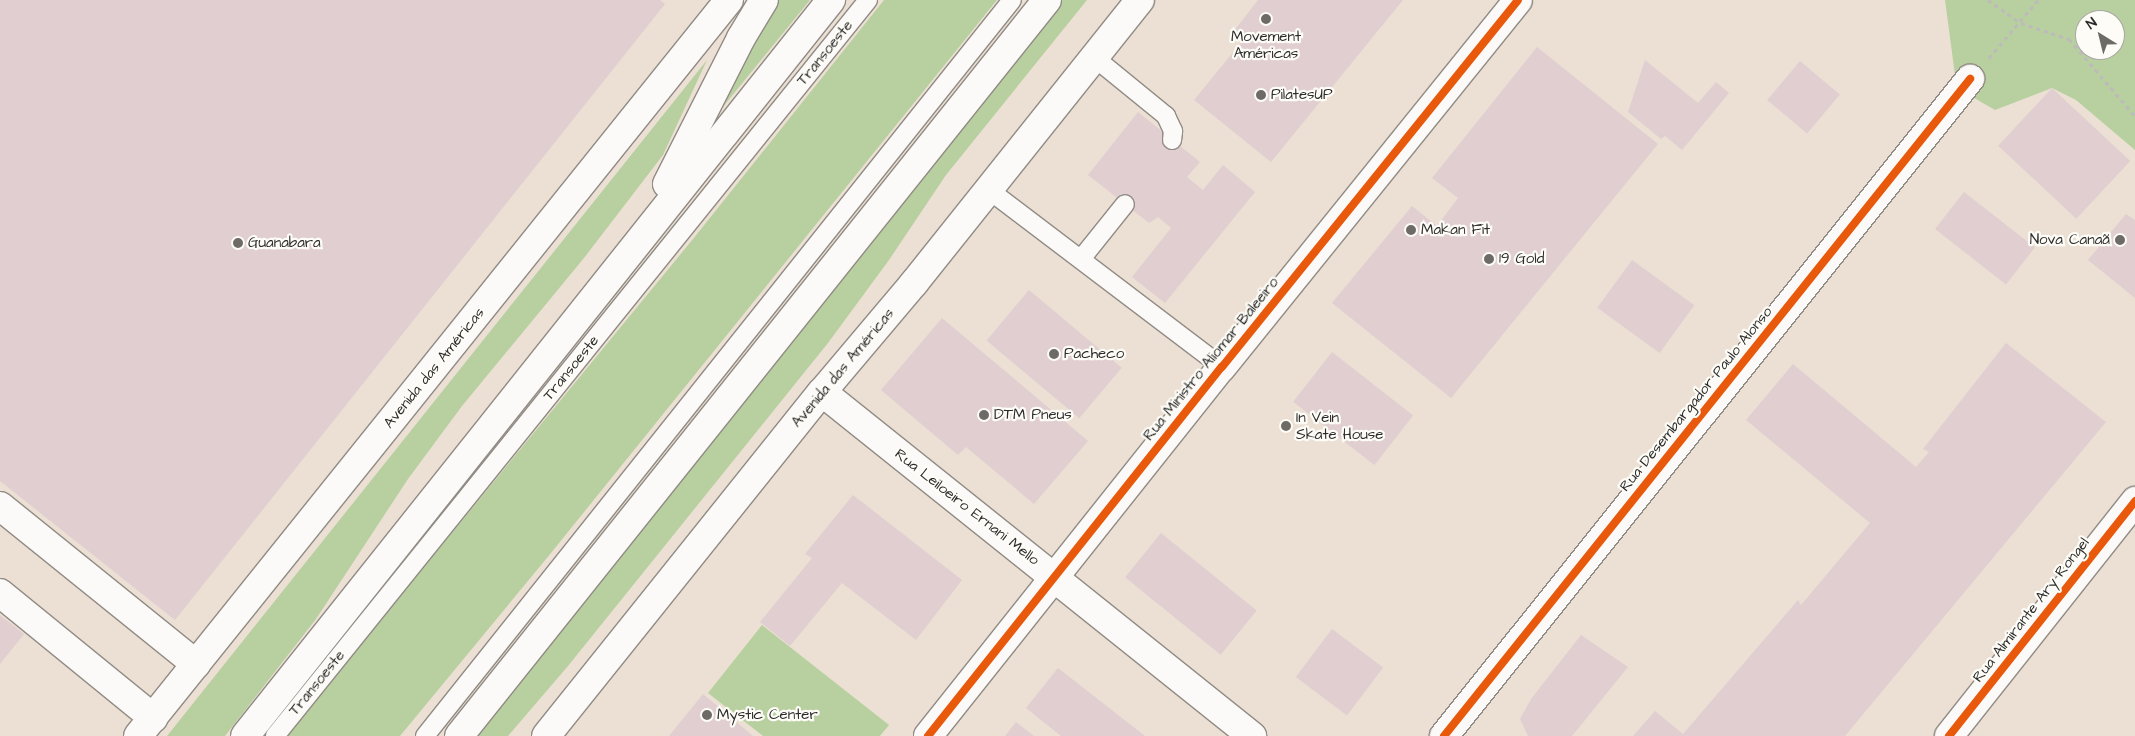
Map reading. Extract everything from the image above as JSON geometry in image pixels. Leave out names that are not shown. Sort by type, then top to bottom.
[{"type":"main road","name":"Avenida das Américas","points":[[145,727],[730,0]]},
{"type":"main road","points":[[618,265],[673,175],[741,38],[764,0]]},
{"type":"main road","points":[[245,736],[618,265],[831,0]]},
{"type":"main road","points":[[459,736],[1048,0]]},
{"type":"main road","name":"Avenida das Américas","points":[[546,736],[822,392],[989,190],[1140,0]]},
{"type":"main road","name":"Rua Ministro Aliomar Baleeiro","points":[[928,736],[1518,0]]},
{"type":"main road","name":"Rua Desembargador Paulo Alonso","points":[[1444,736],[1970,79]]},
{"type":"main road","name":"Rua Leiloeiro Ernani Mello","points":[[822,392],[1056,577],[1252,736]]},
{"type":"main road","name":"Rua Almirante Ary Rongel","points":[[1949,736],[2135,502]]},
{"type":"main road","points":[[0,506],[196,664]]},
{"type":"main road","points":[[0,594],[145,727]]},
{"type":"lane","name":"Transoeste","points":[[275,736],[868,0]]},
{"type":"lane","points":[[425,736],[1012,0]]},
{"type":"lane","points":[[1095,58],[1166,116],[1173,131],[1172,140]]},
{"type":"lane","points":[[989,190],[1222,367]]},
{"type":"lane","points":[[1081,259],[1125,204]]},
{"type":"path","points":[[1988,0],[2021,22],[2069,39],[2135,116]]},
{"type":"path","points":[[1970,79],[2038,0]]},
{"type":"green space","points":[[774,0],[810,0],[713,119]]},
{"type":"green space","points":[[884,0],[997,0],[551,553],[400,736],[285,736],[693,239]]},
{"type":"green space","points":[[1058,0],[1087,0],[946,175],[889,260],[828,343],[568,666],[508,736],[472,736]]},
{"type":"green space","points":[[1945,0],[2135,0],[2135,150],[2076,100],[2052,88],[1995,110],[1969,95],[1955,75]]},
{"type":"green space","points":[[707,60],[663,155],[584,258],[462,406],[408,479],[316,619],[225,736],[167,736]]},
{"type":"green space","points":[[762,625],[889,725],[880,736],[763,736],[708,693]]},
{"type":"building","name":"Guanabara","points":[[0,0],[660,0],[665,4],[175,620],[0,481]]},
{"type":"building","points":[[1258,0],[1403,0],[1271,162],[1194,100],[1244,39],[1234,31]]},
{"type":"building","points":[[1537,47],[1658,144],[1451,398],[1332,303],[1412,206],[1437,226],[1458,198],[1432,178]]},
{"type":"building","points":[[1645,60],[1698,103],[1716,82],[1729,93],[1682,150],[1665,136],[1661,139],[1628,112]]},
{"type":"building","points":[[1800,61],[1840,94],[1807,133],[1767,100]]},
{"type":"building","points":[[2052,88],[2130,161],[2076,219],[1998,146]]},
{"type":"building","points":[[1138,112],[1200,162],[1187,177],[1203,190],[1223,165],[1255,192],[1165,303],[1132,277],[1171,228],[1158,217],[1149,223],[1088,175]]},
{"type":"building","points":[[1964,192],[2035,247],[2006,284],[1935,229]]},
{"type":"building","name":"Nova Canaã","points":[[2126,214],[2135,220],[2135,298],[2088,260]]},
{"type":"building","points":[[1632,260],[1694,305],[1660,353],[1597,308]]},
{"type":"building","name":"Pacheco","points":[[1029,290],[1122,368],[1079,418],[987,341]]},
{"type":"building","name":"DTM Pneus","points":[[942,318],[1088,441],[1034,504],[966,447],[958,455],[881,390]]},
{"type":"building","points":[[2006,343],[2106,422],[1845,736],[1633,736],[1655,711],[1683,734],[1798,600],[1801,605],[1870,523],[1746,420],[1793,364],[1916,467],[1929,452],[1923,449]]},
{"type":"building","points":[[1332,352],[1413,415],[1374,465],[1293,402]]},
{"type":"building","points":[[853,495],[962,580],[916,640],[842,583],[790,646],[760,622],[812,558],[805,554]]},
{"type":"building","points":[[1161,533],[1257,610],[1221,655],[1125,577]]},
{"type":"building","points":[[0,615],[24,634],[0,664]]},
{"type":"building","points":[[1332,629],[1383,668],[1347,715],[1296,677]]},
{"type":"building","points":[[1581,635],[1628,667],[1572,736],[1528,736],[1520,719],[1531,699]]},
{"type":"building","points":[[1058,668],[1145,736],[1061,736],[1026,708]]},
{"type":"building","name":"Mystic Center","points":[[703,694],[753,736],[669,736]]},
{"type":"building","points":[[1016,722],[1034,736],[1005,736]]},
{"type":"cycle path","points":[[928,736],[1518,0]]},
{"type":"cycle path","points":[[1444,736],[1970,79]]},
{"type":"cycle path","points":[[1949,736],[2135,501]]},
{"type":"place","name":"Movement Américas","points":[[1266,19]]},
{"type":"place","name":"PilatesUP","points":[[1261,95]]},
{"type":"place","name":"Makan Fit","points":[[1411,230]]},
{"type":"place","name":"Nova Canaã","points":[[2120,240]]},
{"type":"place","name":"Guanabara","points":[[238,243]]},
{"type":"place","name":"19 Gold","points":[[1489,259]]},
{"type":"place","name":"Pacheco","points":[[1054,354]]},
{"type":"place","name":"DTM Pneus","points":[[984,415]]},
{"type":"place","name":"In Vein Skate House","points":[[1286,426]]},
{"type":"place","name":"Mystic Center","points":[[707,715]]}]
